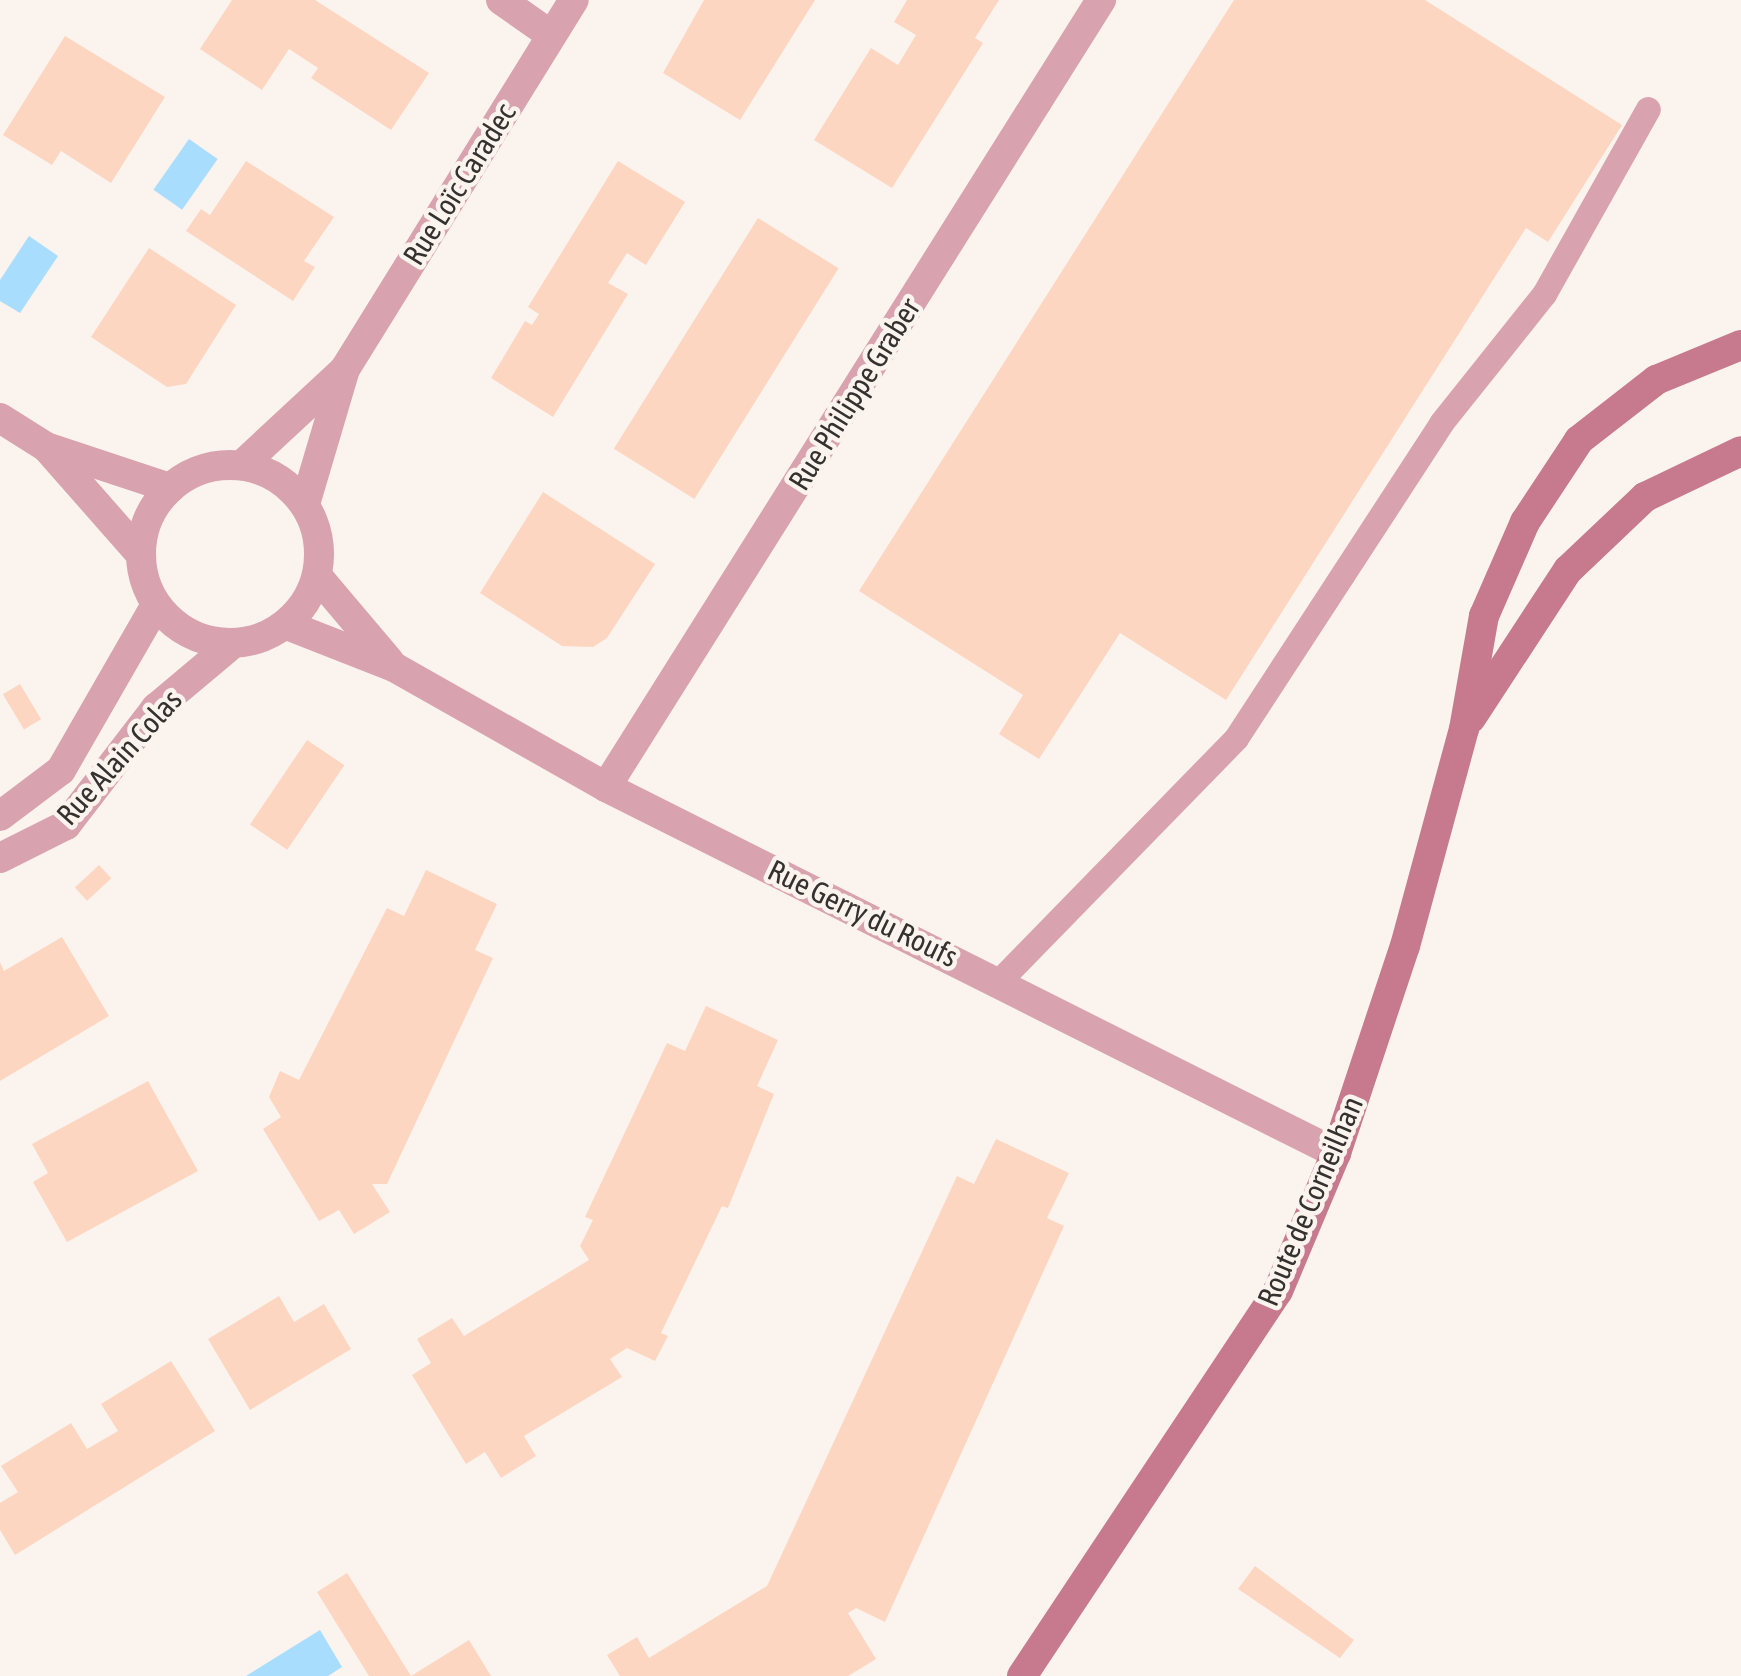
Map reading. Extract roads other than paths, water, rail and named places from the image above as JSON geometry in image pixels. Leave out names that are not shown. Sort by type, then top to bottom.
[{"type":"street","points":[[501,0],[551,34]]},
{"type":"street","name":"Rue Loïc Caradec","points":[[305,504],[345,369],[574,0]]},
{"type":"street","name":"Rue Philippe Graber","points":[[606,787],[1102,0]]},
{"type":"street","name":"Route de Corneilhan","points":[[1022,1676],[1278,1291],[1336,1152],[1464,729],[1484,616],[1525,522],[1579,440],[1656,380],[1741,345]]},
{"type":"street","name":"Rue Loïc Caradec","points":[[242,466],[345,369]]},
{"type":"street","points":[[0,418],[46,447],[170,488]]},
{"type":"street","points":[[46,447],[141,555]]},
{"type":"street","name":"Route de Corneilhan","points":[[1464,729],[1568,570],[1645,497],[1741,451]]},
{"type":"street","points":[[216,465],[242,466],[267,472],[305,504],[320,552],[318,576],[287,624],[231,644],[202,640],[156,605],[141,555],[144,530],[170,488],[216,465]]},
{"type":"street","name":"Rue Gerry du Roufs","points":[[318,576],[394,666]]},
{"type":"street","name":"Rue Alain Colas","points":[[0,816],[61,770],[156,605]]},
{"type":"street","name":"Rue Gerry du Roufs","points":[[287,624],[394,666],[606,787],[1336,1152]]},
{"type":"street","name":"Rue Alain Colas","points":[[0,858],[66,825],[156,708],[231,644]]},
{"type":"lane","points":[[999,982],[1236,738],[1441,422],[1544,294],[1648,110]]},
{"type":"water","points":[[189,139],[218,159],[182,210],[153,190]]},
{"type":"water","points":[[29,236],[58,256],[20,313],[0,301],[0,280]]},
{"type":"water","points":[[320,1630],[342,1667],[328,1676],[246,1676]]}]
